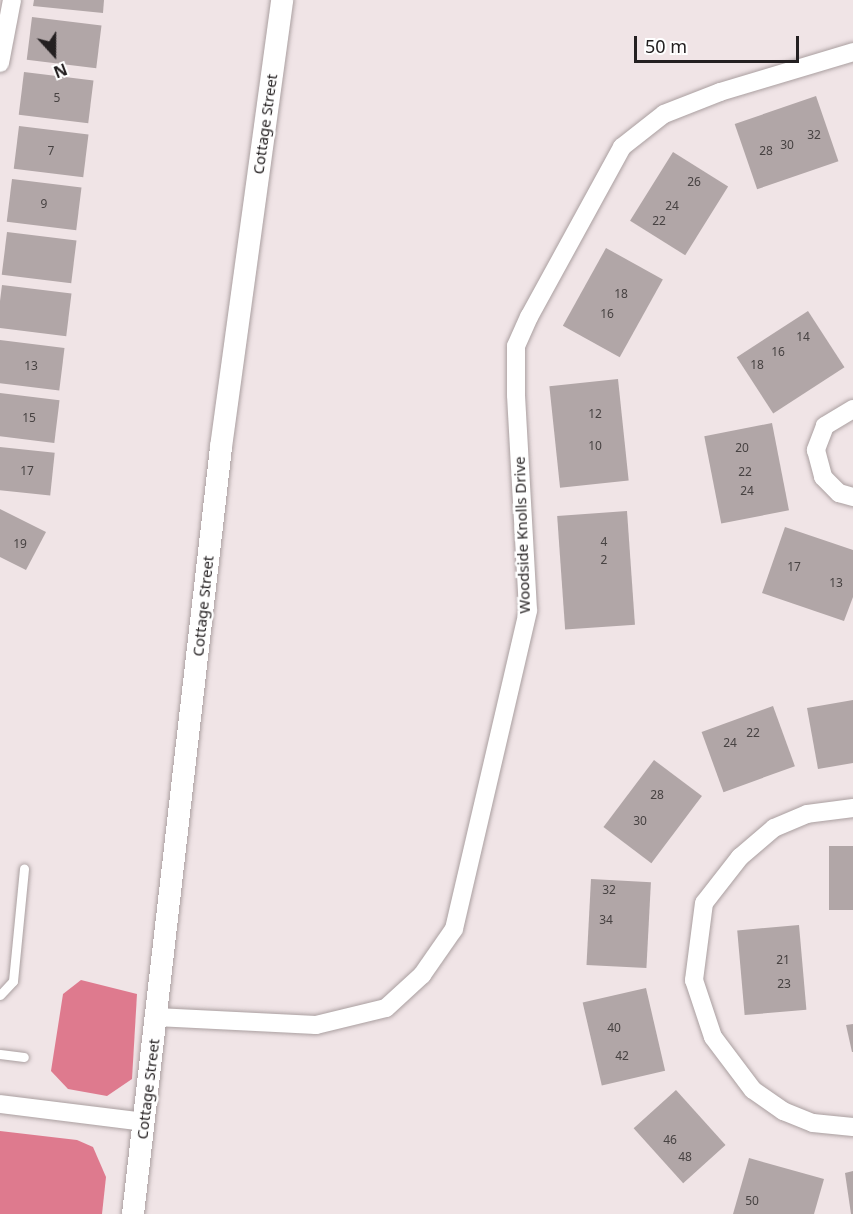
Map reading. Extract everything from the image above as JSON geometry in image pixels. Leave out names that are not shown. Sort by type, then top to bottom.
[{"type":"street","points":[[0,63],[12,0]]},
{"type":"street","name":"Cottage Street","points":[[133,1214],[221,447],[282,0]]},
{"type":"street","name":"Woodside Knolls Drive","points":[[156,1017],[316,1025],[386,1008],[422,975],[454,929],[528,610],[516,395],[516,346],[529,317],[622,147],[664,114],[720,92],[853,52]]},
{"type":"street","points":[[853,410],[825,426],[816,450],[823,477],[839,493],[853,497]]},
{"type":"street","points":[[853,808],[807,814],[774,828],[740,857],[704,903],[694,980],[713,1037],[753,1090],[783,1111],[813,1123],[853,1127]]},
{"type":"street","points":[[0,1104],[144,1122]]},
{"type":"lane","points":[[0,994],[13,981],[24,869]]},
{"type":"lane","points":[[0,1054],[24,1057]]},
{"type":"shaded area","points":[[81,980],[137,994],[132,1079],[107,1096],[68,1089],[51,1071],[63,994]]},
{"type":"shaded area","points":[[0,1131],[77,1140],[93,1147],[106,1177],[102,1214],[0,1214]]},
{"type":"building","points":[[34,0],[104,0],[103,13],[33,6]]},
{"type":"building","points":[[32,17],[101,26],[96,68],[27,60]]},
{"type":"building","points":[[24,72],[93,81],[88,123],[19,115]]},
{"type":"building","points":[[816,96],[838,161],[757,189],[735,124]]},
{"type":"building","points":[[19,126],[88,135],[83,177],[14,169]]},
{"type":"building","points":[[673,152],[728,186],[685,255],[630,221]]},
{"type":"building","points":[[12,179],[81,188],[76,230],[7,222]]},
{"type":"building","points":[[7,232],[76,241],[71,283],[2,275]]},
{"type":"building","points":[[606,248],[663,280],[620,357],[563,326]]},
{"type":"building","points":[[2,285],[71,294],[66,336],[0,328]]},
{"type":"building","points":[[808,311],[844,367],[773,413],[737,357]]},
{"type":"building","points":[[0,340],[65,348],[59,391],[0,383]]},
{"type":"building","points":[[618,379],[629,480],[560,488],[549,386]]},
{"type":"building","points":[[0,393],[60,400],[54,443],[0,436]]},
{"type":"building","points":[[772,423],[789,510],[721,524],[704,436]]},
{"type":"building","points":[[0,447],[55,453],[50,496],[0,490]]},
{"type":"building","points":[[0,509],[46,532],[26,570],[0,557]]},
{"type":"building","points":[[627,511],[635,625],[565,630],[557,516]]},
{"type":"building","points":[[785,527],[853,550],[853,597],[844,621],[762,593]]},
{"type":"building","points":[[853,700],[853,763],[818,769],[807,708]]},
{"type":"building","points":[[773,706],[795,766],[723,792],[702,732]]},
{"type":"building","points":[[654,760],[702,796],[651,863],[603,827]]},
{"type":"building","points":[[829,846],[853,846],[853,910],[829,910]]},
{"type":"building","points":[[591,879],[651,882],[646,968],[586,965]]},
{"type":"building","points":[[799,925],[806,1010],[745,1015],[737,930]]},
{"type":"building","points":[[646,988],[665,1071],[602,1085],[583,1003]]},
{"type":"building","points":[[853,1024],[853,1052],[852,1052],[846,1025]]},
{"type":"building","points":[[676,1090],[726,1145],[683,1183],[634,1128]]},
{"type":"building","points":[[749,1158],[824,1179],[814,1214],[733,1214]]},
{"type":"building","points":[[853,1171],[853,1214],[851,1214],[845,1173]]}]
